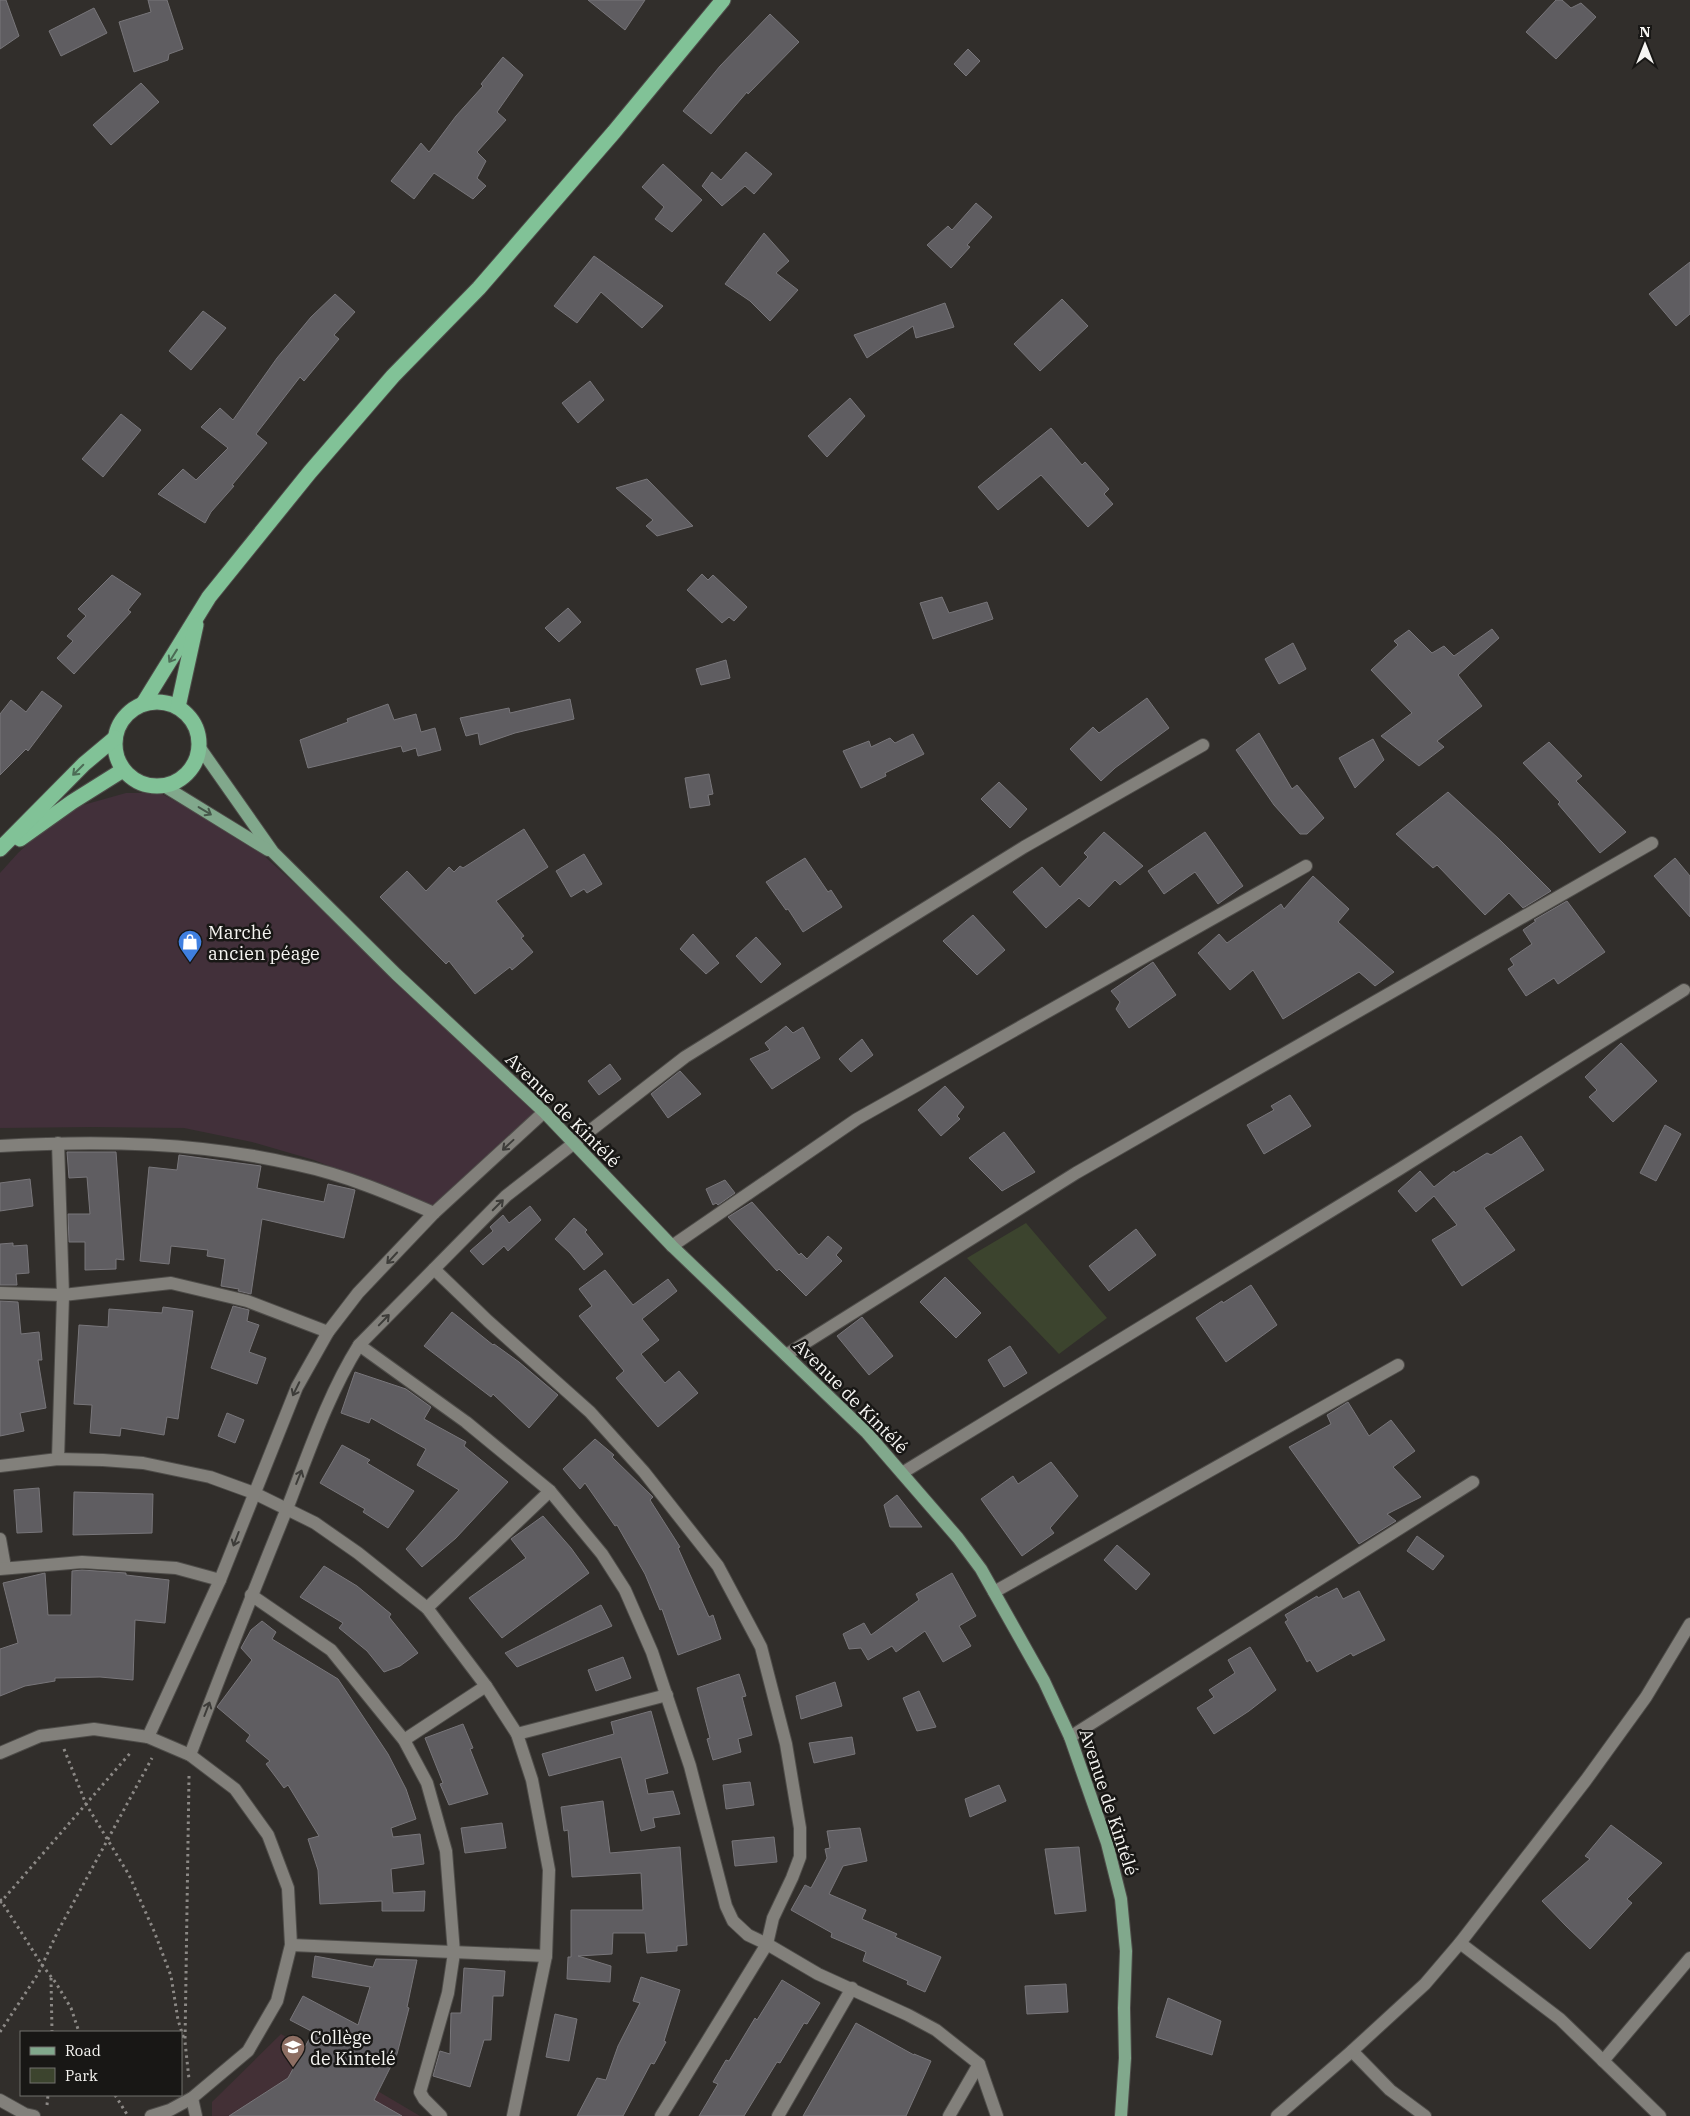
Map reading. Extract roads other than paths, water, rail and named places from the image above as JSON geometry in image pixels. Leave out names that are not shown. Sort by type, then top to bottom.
[{"type":"highway","points":[[143,704],[161,702],[178,707],[195,724],[199,736],[200,748],[198,759],[184,777],[175,783],[164,786],[141,784],[123,770],[115,751],[115,738],[124,718],[143,704],[209,597],[316,465],[393,376],[486,280],[614,132],[723,0]]},
{"type":"highway","points":[[178,707],[198,614]]},
{"type":"highway","points":[[0,850],[84,764],[115,738]]},
{"type":"highway","points":[[0,850],[123,770]]},
{"type":"main road","name":"Avenue de Kintélé","points":[[200,748],[272,852],[396,974],[544,1112],[672,1246],[867,1434],[958,1538],[981,1569],[1044,1681],[1070,1737],[1107,1843],[1121,1899],[1126,1951],[1125,2058],[1121,2116]]},
{"type":"main road","name":"Avenue de Kintélé","points":[[164,786],[272,852]]},
{"type":"street","points":[[190,1755],[286,1509],[340,1380],[359,1345],[506,1196],[685,1057],[1024,847],[1203,745]]},
{"type":"street","points":[[786,1356],[1076,1173],[1652,842]]},
{"type":"street","points":[[672,1246],[857,1119],[1306,866]]},
{"type":"street","points":[[902,1473],[1406,1165],[1684,990]]},
{"type":"street","points":[[148,1738],[220,1580],[296,1387],[328,1332],[358,1294],[434,1213],[544,1112]]},
{"type":"street","points":[[0,1146],[58,1143],[165,1144],[248,1154],[300,1165],[343,1178],[388,1193],[434,1213]]},
{"type":"street","points":[[58,1143],[63,1295],[58,1459]]},
{"type":"street","points":[[434,1269],[488,1321],[590,1412],[644,1472],[718,1566],[760,1647],[786,1744],[800,1828],[800,1857],[773,1918],[767,1944],[661,2116]]},
{"type":"street","points":[[0,1293],[63,1295],[171,1283],[247,1301],[328,1332]]},
{"type":"street","points":[[359,1345],[466,1422],[550,1491],[602,1554],[625,1590],[652,1652],[690,1766],[726,1906],[733,1921],[748,1935],[818,1974],[852,1988],[936,2030],[979,2064],[997,2116]]},
{"type":"street","points":[[994,1592],[1398,1365]]},
{"type":"street","points":[[0,1466],[58,1459],[143,1463],[210,1477],[254,1493],[315,1523],[358,1553],[427,1608],[486,1686],[516,1734],[532,1780],[549,1870],[546,1956],[513,2116]]},
{"type":"street","points":[[1070,1737],[1473,1482]]},
{"type":"street","points":[[427,1608],[550,1491]]},
{"type":"street","points":[[0,1539],[3,1568],[82,1562],[176,1568],[220,1580]]},
{"type":"street","points":[[251,1595],[331,1650],[367,1692],[404,1740],[427,1782],[446,1851],[454,1953],[448,1993],[420,2092],[424,2100],[441,2116]]},
{"type":"street","points":[[1277,2116],[1425,1984],[1460,1943],[1586,1780],[1641,1705],[1689,1629]]},
{"type":"street","points":[[404,1740],[486,1686]]},
{"type":"street","points":[[516,1734],[667,1695]]},
{"type":"street","points":[[0,1753],[40,1736],[94,1730],[148,1738],[190,1755],[235,1789],[268,1835],[288,1888],[291,1944],[277,2001],[248,2051],[192,2098],[170,2110],[151,2116]]},
{"type":"street","points":[[1460,1943],[1560,2019],[1660,2116]]},
{"type":"street","points":[[291,1944],[546,1956]]},
{"type":"street","points":[[1603,2061],[1690,1958]]},
{"type":"street","points":[[778,2116],[852,1988]]},
{"type":"street","points":[[1352,2051],[1390,2090],[1425,2116]]},
{"type":"street","points":[[949,2116],[979,2064]]},
{"type":"street","points":[[192,2098],[196,2116]]},
{"type":"street","points":[[0,2100],[25,2114],[34,2116]]},
{"type":"place","name":"Marché ancien péage","points":[[190,963]]},
{"type":"place","name":"Collège de Kintelé","points":[[293,2068]]}]
